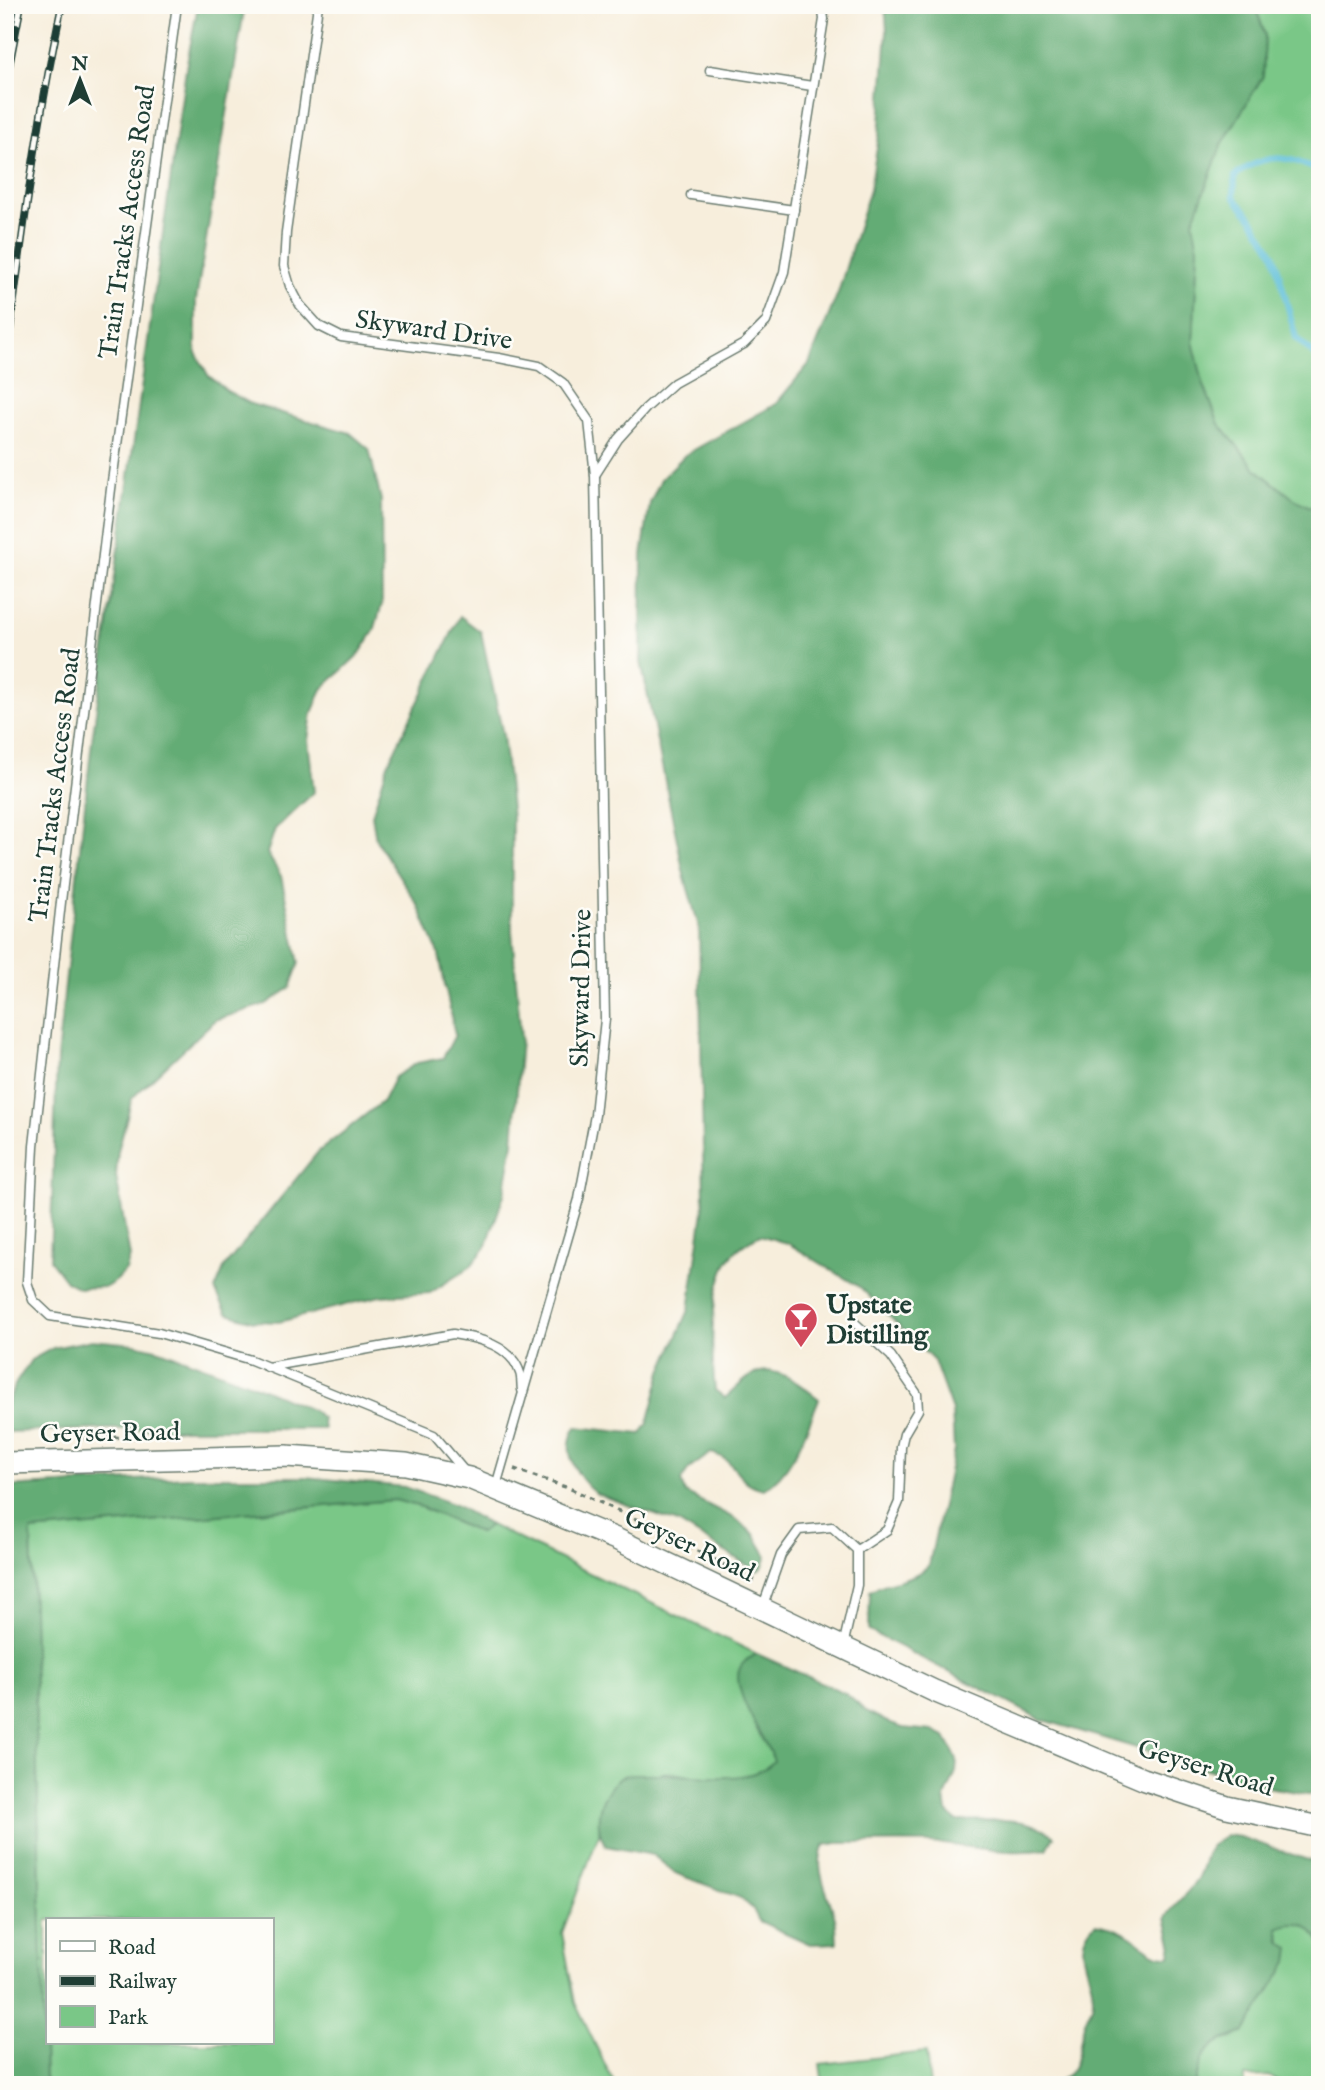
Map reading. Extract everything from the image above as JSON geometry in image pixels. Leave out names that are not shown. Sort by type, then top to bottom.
[{"type":"street","name":"Geyser Road","points":[[5,1463],[286,1456],[406,1464],[469,1478],[616,1539],[933,1691],[1143,1779],[1227,1807],[1320,1827]]},
{"type":"lane","name":"Train Tracks Access Road","points":[[177,5],[113,475],[62,893],[34,1146],[27,1282],[33,1300],[51,1316],[159,1333],[268,1367],[434,1435],[469,1478]]},
{"type":"lane","name":"Skyward Drive","points":[[318,5],[286,232],[284,266],[290,286],[300,304],[319,326],[341,337],[499,358],[539,366],[563,383],[589,421],[594,475],[605,1019],[595,1115],[579,1199],[495,1489]]},
{"type":"lane","points":[[594,475],[618,439],[646,408],[674,383],[744,344],[766,322],[784,272],[824,19],[822,5]]},
{"type":"lane","points":[[709,70],[812,86]]},
{"type":"lane","points":[[691,195],[794,210]]},
{"type":"lane","points":[[855,1323],[891,1356],[917,1394],[918,1410],[904,1434],[899,1502],[887,1530],[857,1550]]},
{"type":"lane","points":[[268,1367],[453,1334],[479,1338],[506,1353],[520,1372],[523,1394]]},
{"type":"lane","points":[[762,1609],[780,1555],[799,1530],[832,1527],[857,1550],[857,1585],[842,1647]]},
{"type":"path","points":[[523,1472],[571,1489],[638,1520],[760,1584]]},
{"type":"green space","points":[[198,5],[245,5],[196,300],[196,353],[208,375],[227,391],[251,404],[350,433],[369,449],[381,500],[382,604],[374,631],[360,653],[322,689],[312,713],[308,740],[314,792],[275,829],[267,853],[281,876],[299,963],[290,988],[266,1004],[215,1020],[132,1098],[118,1151],[116,1176],[130,1257],[126,1270],[106,1287],[79,1288],[66,1281],[50,1260],[57,1058],[92,740],[186,68]]},
{"type":"green space","points":[[885,5],[1255,5],[1265,35],[1263,76],[1221,146],[1193,222],[1198,248],[1193,342],[1203,383],[1219,424],[1257,470],[1294,499],[1320,512],[1320,1796],[1267,1787],[1040,1719],[869,1631],[870,1591],[916,1575],[929,1565],[954,1450],[952,1411],[934,1361],[861,1288],[789,1244],[760,1235],[742,1246],[727,1262],[714,1308],[712,1342],[715,1390],[725,1398],[748,1378],[765,1371],[798,1383],[819,1399],[804,1436],[783,1472],[764,1489],[747,1482],[727,1461],[711,1453],[689,1469],[681,1481],[685,1493],[734,1518],[754,1534],[767,1556],[762,1568],[757,1571],[678,1523],[597,1494],[577,1472],[570,1455],[571,1436],[576,1427],[641,1434],[648,1423],[662,1371],[689,1310],[704,1204],[699,927],[684,875],[641,662],[642,555],[650,503],[661,479],[685,455],[776,404],[809,364],[838,293],[870,189],[879,136],[887,31]]},
{"type":"green space","points":[[1255,5],[1320,5],[1320,512],[1294,499],[1257,470],[1219,424],[1203,383],[1193,342],[1198,248],[1192,222],[1221,146],[1263,76],[1265,35]]},
{"type":"green space","points":[[460,616],[481,632],[503,735],[512,818],[512,931],[521,1039],[513,1143],[504,1195],[486,1247],[470,1267],[430,1293],[380,1296],[279,1322],[253,1321],[227,1313],[215,1290],[225,1266],[318,1152],[383,1101],[395,1077],[417,1063],[443,1058],[455,1035],[439,955],[418,905],[376,840],[372,815],[388,764]]},
{"type":"green space","points":[[92,1340],[135,1344],[160,1350],[254,1385],[312,1410],[322,1418],[324,1429],[5,1432],[5,1408],[16,1383],[31,1360],[53,1348]]},
{"type":"green space","points":[[188,1477],[305,1477],[405,1487],[455,1505],[490,1525],[480,1533],[421,1507],[395,1500],[31,1531],[45,2085],[5,2085],[5,1487]]},
{"type":"green space","points":[[395,1500],[421,1507],[479,1533],[490,1525],[757,1654],[746,1660],[756,1728],[775,1761],[756,1773],[745,1776],[708,1777],[663,1773],[600,1807],[599,1834],[562,1933],[575,2003],[615,2085],[45,2085],[31,1531]]},
{"type":"green space","points":[[757,1654],[845,1693],[866,1711],[891,1724],[933,1731],[945,1737],[957,1759],[956,1772],[945,1798],[947,1811],[956,1821],[1008,1820],[1033,1825],[1054,1837],[1047,1849],[1003,1851],[918,1843],[824,1845],[821,1871],[835,1918],[837,1943],[810,1944],[759,1921],[753,1909],[741,1898],[675,1873],[653,1855],[606,1846],[601,1836],[599,1812],[611,1786],[623,1776],[659,1774],[731,1777],[762,1770],[774,1761],[744,1701],[738,1677],[740,1668]]},
{"type":"green space","points":[[1226,1835],[1240,1837],[1320,1864],[1320,1943],[1312,1931],[1303,1925],[1291,1924],[1278,1928],[1280,1941],[1290,1949],[1288,1962],[1245,2031],[1208,2050],[1195,2085],[1049,2085],[1060,2080],[1072,2069],[1084,2024],[1092,2006],[1092,1988],[1083,1950],[1087,1932],[1095,1923],[1119,1929],[1155,1954],[1170,1956],[1172,1943],[1166,1918],[1199,1876],[1211,1846]]},
{"type":"green space","points":[[1290,1923],[1308,1928],[1320,1943],[1320,2085],[1284,2085],[1269,2076],[1245,2077],[1245,2085],[1195,2085],[1201,2060],[1209,2049],[1220,2041],[1245,2031],[1287,1962],[1278,1928]]},
{"type":"green space","points":[[926,2052],[930,2085],[823,2085],[820,2064]]},
{"type":"waterway","points":[[1307,5],[1320,14]]},
{"type":"waterway","points":[[1320,173],[1287,159],[1267,159],[1235,176],[1234,197],[1251,217],[1274,254],[1296,338],[1320,360]]},
{"type":"railway","points":[[5,87],[21,5]]},
{"type":"railway","points":[[5,371],[29,187],[62,5]]},
{"type":"place","name":"Upstate Distilling","points":[[801,1349]]}]
